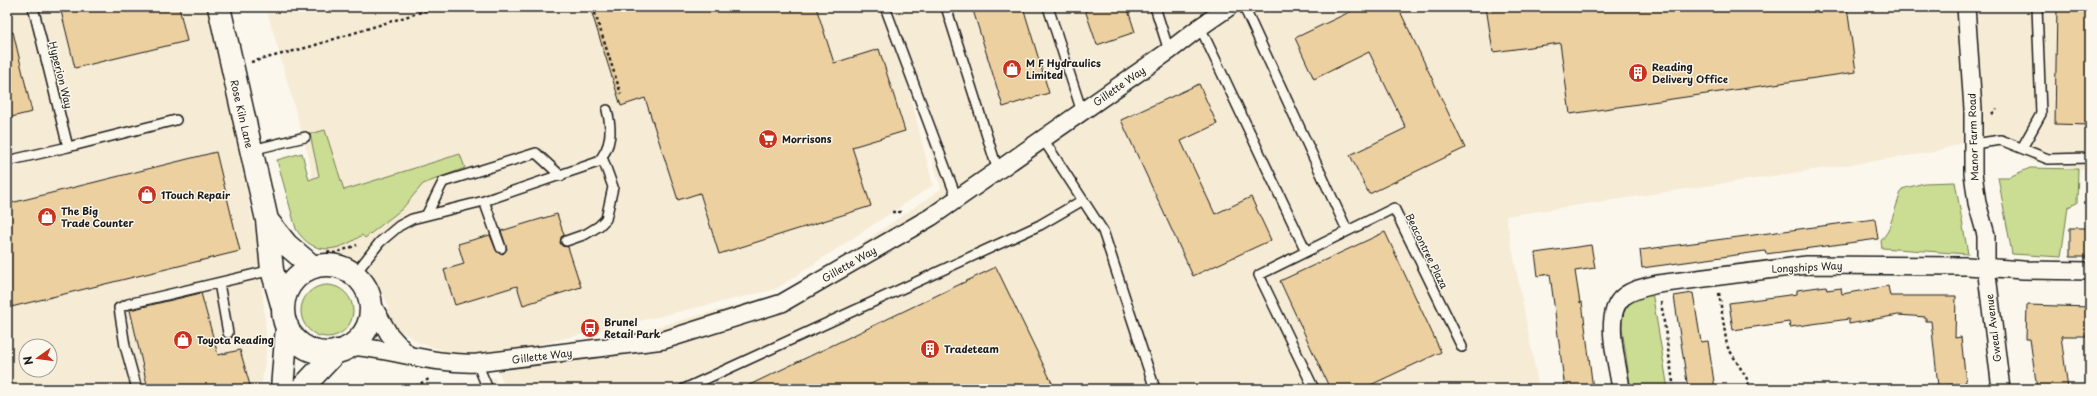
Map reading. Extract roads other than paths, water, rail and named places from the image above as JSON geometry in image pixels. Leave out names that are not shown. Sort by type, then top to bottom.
[{"type":"street","name":"Rose Kiln Lane","points":[[219,7],[267,220],[272,270],[285,317],[282,389]]},
{"type":"street","name":"Manor Farm Road","points":[[1966,7],[1973,109],[1973,173],[1977,203],[1986,235],[1986,267]]},
{"type":"street","name":"Gillette Way","points":[[344,348],[370,347],[407,354],[427,360],[453,364],[477,363],[664,340],[782,303],[931,217],[957,200],[1170,51],[1224,8]]},
{"type":"street","name":"Rose Kiln Lane","points":[[267,220],[287,244],[314,267]]},
{"type":"street","name":"Longships Way","points":[[1621,389],[1612,323],[1614,309],[1623,297],[1636,289],[1658,284],[1806,265],[1986,267],[2023,270],[2090,271]]},
{"type":"street","points":[[344,348],[320,352],[308,348],[298,342],[285,317],[286,293],[294,280],[301,274],[314,267],[333,266],[346,270],[354,275],[364,286],[370,301],[389,334],[407,354]]},
{"type":"street","name":"Gweal Avenue","points":[[1986,267],[2001,389]]},
{"type":"street","points":[[301,389],[366,328],[370,312],[370,301]]},
{"type":"lane","name":"Hyperion Way","points":[[33,7],[68,148]]},
{"type":"lane","points":[[885,7],[957,200]]},
{"type":"lane","points":[[946,7],[998,171]]},
{"type":"lane","points":[[1048,7],[1082,112]]},
{"type":"lane","points":[[1155,7],[1170,51]]},
{"type":"lane","points":[[1244,7],[1347,230]]},
{"type":"lane","points":[[2022,148],[2041,114],[2038,7]]},
{"type":"lane","points":[[1200,26],[1306,251]]},
{"type":"lane","points":[[354,275],[380,242],[399,226],[427,214],[484,201],[592,165],[602,157],[609,145],[611,134],[607,110]]},
{"type":"lane","points":[[7,161],[68,148],[176,120]]},
{"type":"lane","points":[[251,150],[305,137]]},
{"type":"lane","points":[[1043,139],[1103,231],[1155,389]]},
{"type":"lane","points":[[1973,144],[2001,140],[2048,159],[2090,158]]},
{"type":"lane","points":[[427,214],[443,182],[536,153],[561,176]]},
{"type":"lane","points":[[566,241],[586,234],[599,226],[606,218],[613,187],[602,157]]},
{"type":"lane","points":[[684,389],[1040,225],[1083,200]]},
{"type":"lane","points":[[484,201],[501,248]]},
{"type":"lane","name":"Beacontree Plaza","points":[[1314,389],[1259,275],[1394,208],[1462,347]]},
{"type":"lane","points":[[137,389],[125,346],[119,308],[128,304],[272,270]]},
{"type":"lane","points":[[219,283],[228,333]]},
{"type":"lane","points":[[477,363],[488,389]]},
{"type":"place","name":"M F Hydraulics Limited","points":[[1012,69]]},
{"type":"place","name":"Reading Delivery Office","points":[[1638,73]]},
{"type":"place","name":"Morrisons","points":[[768,139]]},
{"type":"place","name":"1Touch Repair","points":[[147,195]]},
{"type":"place","name":"The Big Trade Counter","points":[[47,217]]},
{"type":"place","name":"Brunel Retail Park","points":[[590,328]]},
{"type":"place","name":"Toyota Reading","points":[[183,340]]},
{"type":"place","name":"Tradeteam","points":[[930,349]]}]
